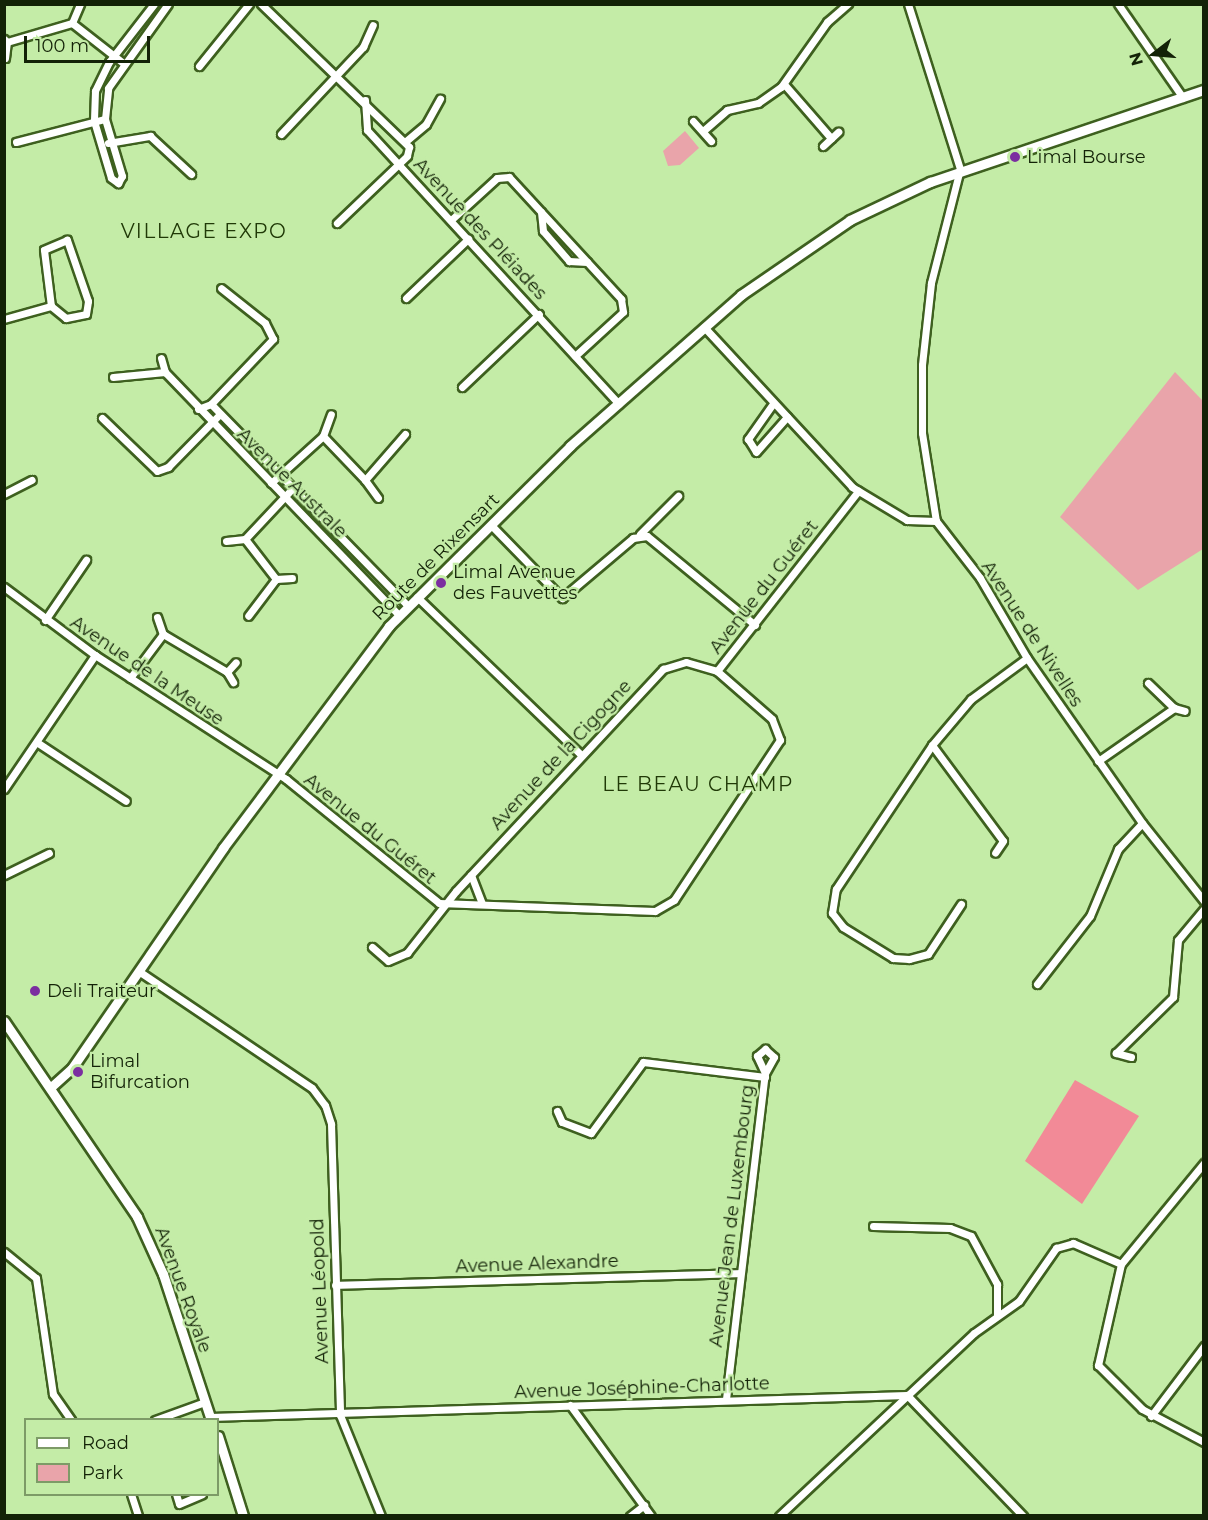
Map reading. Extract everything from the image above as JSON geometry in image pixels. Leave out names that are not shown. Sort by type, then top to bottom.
[{"type":"street","points":[[5,58],[6,41],[72,22],[80,4]]},
{"type":"street","points":[[154,4],[113,56],[97,85],[94,121],[111,178],[118,183],[122,176],[105,119],[110,82],[168,4]]},
{"type":"street","points":[[199,66],[249,4]]},
{"type":"street","name":"Avenue des Pléiades","points":[[261,4],[338,73],[406,141],[407,156],[398,163],[539,314],[619,404]]},
{"type":"street","points":[[703,131],[728,110],[758,103],[784,84],[827,22],[848,4]]},
{"type":"street","points":[[908,4],[960,169]]},
{"type":"street","points":[[1118,4],[1182,98]]},
{"type":"street","points":[[72,22],[123,63]]},
{"type":"street","points":[[280,134],[363,48],[373,25]]},
{"type":"street","points":[[784,84],[831,138]]},
{"type":"street","name":"Route de Rixensart","points":[[51,1087],[72,1068],[275,776],[399,615],[619,404],[704,327],[774,270],[842,225],[960,169],[1203,90]]},
{"type":"street","points":[[406,141],[426,124],[440,99]]},
{"type":"street","points":[[338,223],[398,163],[367,130],[365,100]]},
{"type":"street","points":[[16,142],[105,119]]},
{"type":"street","points":[[693,121],[711,141]]},
{"type":"street","points":[[823,146],[838,132]]},
{"type":"street","points":[[102,145],[150,136],[191,174]]},
{"type":"street","name":"Avenue de Nivelles","points":[[960,169],[931,283],[922,365],[922,433],[936,522],[980,578],[1027,658],[1098,761],[1142,823],[1203,901]]},
{"type":"street","points":[[451,219],[503,176],[541,212],[621,299],[623,312],[575,356]]},
{"type":"street","points":[[541,212],[543,231],[569,261],[587,262]]},
{"type":"street","points":[[5,319],[51,306],[69,318],[88,309],[67,240],[44,250],[51,306]]},
{"type":"street","points":[[406,298],[468,240]]},
{"type":"street","points":[[198,409],[211,404],[273,339],[265,323],[221,288]]},
{"type":"street","points":[[462,387],[539,314]]},
{"type":"street","points":[[704,327],[772,405],[787,417],[858,491],[907,520],[936,522]]},
{"type":"street","name":"Avenue Australe","points":[[160,358],[165,372],[211,423],[399,615]]},
{"type":"street","points":[[112,377],[165,372]]},
{"type":"street","name":"Avenue Australe","points":[[211,404],[219,415],[408,606]]},
{"type":"street","points":[[772,405],[747,440],[756,452],[787,417]]},
{"type":"street","points":[[271,483],[323,436],[331,414]]},
{"type":"street","points":[[102,418],[157,471],[168,467],[219,415]]},
{"type":"street","points":[[365,480],[405,434]]},
{"type":"street","points":[[323,436],[365,480],[378,498]]},
{"type":"street","points":[[4,494],[32,480]]},
{"type":"street","points":[[226,542],[245,539],[292,489]]},
{"type":"street","name":"Avenue du Guéret","points":[[275,776],[444,905],[482,903],[655,911],[670,903],[780,740],[772,719],[717,671],[858,491]]},
{"type":"street","points":[[491,525],[562,598],[640,534],[678,496]]},
{"type":"street","points":[[640,534],[755,625]]},
{"type":"street","points":[[245,539],[276,579]]},
{"type":"street","points":[[45,620],[86,560]]},
{"type":"street","points":[[248,616],[276,579],[292,578]]},
{"type":"street","name":"Avenue de la Meuse","points":[[4,587],[8,598],[45,620],[275,776]]},
{"type":"street","points":[[417,597],[581,755]]},
{"type":"street","points":[[157,617],[163,634],[227,672],[233,682]]},
{"type":"street","points":[[130,678],[163,634]]},
{"type":"street","points":[[4,789],[95,655]]},
{"type":"street","points":[[961,904],[928,954],[909,959],[893,958],[843,927],[832,913],[836,889],[932,745],[970,699],[1027,658]]},
{"type":"street","points":[[227,672],[236,662]]},
{"type":"street","name":"Avenue de la Cigogne","points":[[372,947],[388,961],[397,960],[581,755],[663,669],[686,662],[717,671]]},
{"type":"street","points":[[1148,683],[1174,708],[1185,711]]},
{"type":"street","points":[[1098,761],[1174,708]]},
{"type":"street","points":[[38,742],[126,801]]},
{"type":"street","points":[[932,745],[1003,841],[995,853]]},
{"type":"street","points":[[1037,984],[1090,916],[1123,840],[1142,823]]},
{"type":"street","points":[[4,875],[49,853]]},
{"type":"street","points":[[471,876],[482,903]]},
{"type":"street","points":[[1131,1057],[1116,1053],[1173,997],[1178,940],[1203,909]]},
{"type":"street","name":"Avenue Léopold","points":[[140,972],[321,1097],[329,1117],[340,1414],[381,1515]]},
{"type":"street","name":"Avenue Royale","points":[[4,1021],[51,1087],[148,1239],[211,1418]]},
{"type":"street","name":"Avenue Jean de Luxembourg","points":[[557,1111],[562,1122],[591,1133],[643,1062],[765,1075],[726,1399]]},
{"type":"street","points":[[1203,1163],[1121,1264],[1098,1365],[1152,1416],[1203,1442]]},
{"type":"street","points":[[873,1226],[950,1228],[971,1236],[997,1284],[997,1315]]},
{"type":"street","points":[[779,1515],[907,1395],[997,1315],[1019,1301],[1065,1244],[1121,1264]]},
{"type":"street","points":[[4,1252],[36,1278],[53,1394],[70,1418]]},
{"type":"street","name":"Avenue Alexandre","points":[[335,1285],[740,1273]]},
{"type":"street","points":[[1152,1416],[1203,1346]]},
{"type":"street","points":[[907,1395],[1023,1515]]},
{"type":"street","name":"Avenue Joséphine-Charlotte","points":[[211,1418],[726,1399],[907,1395]]},
{"type":"street","points":[[176,1416],[205,1402]]},
{"type":"street","points":[[570,1405],[651,1515]]},
{"type":"street","points":[[219,1439],[243,1515]]},
{"type":"street","points":[[132,1496],[138,1515]]},
{"type":"street","points":[[177,1496],[179,1504],[197,1496]]},
{"type":"street","points":[[630,1515],[644,1505]]},
{"type":"green space","points":[[685,131],[699,148],[680,165],[668,166],[663,151]]},
{"type":"green space","points":[[1175,372],[1203,401],[1203,549],[1138,590],[1060,517]]},
{"type":"shaded area","points":[[1075,1080],[1139,1116],[1082,1204],[1025,1161]]},
{"type":"place","name":"Limal Bourse","points":[[1015,157]]},
{"type":"place","name":"Limal Avenue des Fauvettes","points":[[441,583]]},
{"type":"place","name":"Deli Traiteur","points":[[35,991]]},
{"type":"place","name":"Limal Bifurcation","points":[[78,1072]]},
{"type":"district","name":"VILLAGE EXPO","points":[[204,231]]},
{"type":"district","name":"LE BEAU CHAMP","points":[[698,784]]}]
